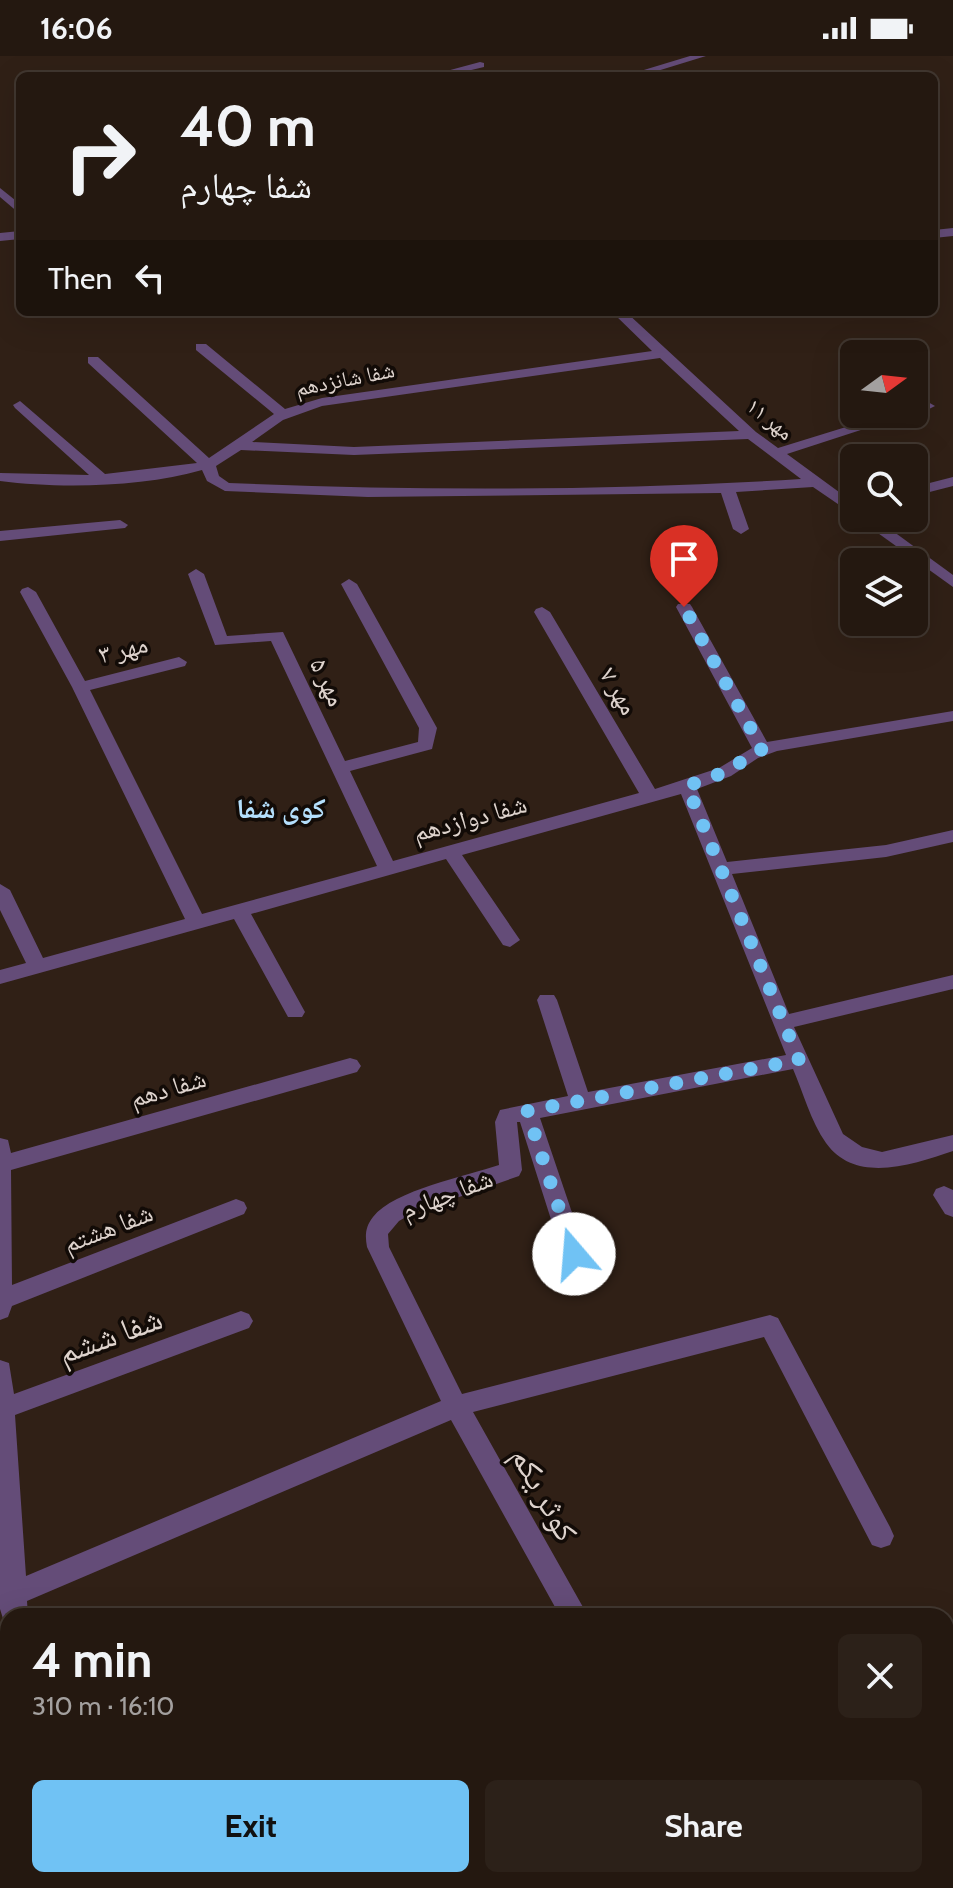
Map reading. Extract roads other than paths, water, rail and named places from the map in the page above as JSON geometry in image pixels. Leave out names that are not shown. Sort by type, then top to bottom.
[{"type":"street","points":[[643,72],[701,56]]},
{"type":"street","points":[[450,72],[480,65]]},
{"type":"street","points":[[0,191],[16,206]]},
{"type":"street","name":"مهر ۱۱","points":[[622,316],[751,435],[840,499]]},
{"type":"street","points":[[201,347],[284,415]]},
{"type":"street","name":"شفا شانزدهم","points":[[0,477],[48,480],[159,475],[208,465],[240,446],[266,424],[322,402],[664,353]]},
{"type":"street","points":[[93,360],[208,465],[218,483],[225,487],[368,493],[727,488],[817,482]]},
{"type":"street","points":[[20,405],[100,477]]},
{"type":"street","points":[[775,453],[857,428]]},
{"type":"street","points":[[240,446],[354,451],[751,435]]},
{"type":"street","points":[[928,488],[953,481]]},
{"type":"street","points":[[727,488],[741,529]]},
{"type":"street","points":[[0,536],[120,525]]},
{"type":"street","points":[[884,532],[953,582]]},
{"type":"street","name":"مهر ۵","points":[[196,574],[221,642],[277,635],[387,868]]},
{"type":"street","points":[[340,768],[426,745],[428,728],[349,584]]},
{"type":"street","points":[[28,592],[80,687],[196,921]]},
{"type":"street","points":[[684,607],[762,749]]},
{"type":"street","name":"مهر ۷","points":[[542,612],[650,796]]},
{"type":"street","name":"مهر ۳","points":[[80,687],[179,662]]},
{"type":"street","name":"شفا دوازدهم","points":[[0,977],[687,786],[725,772],[762,749],[953,716]]},
{"type":"street","points":[[687,786],[782,1023],[835,1139],[855,1154],[882,1161],[953,1143]]},
{"type":"street","points":[[719,869],[886,851],[953,836]]},
{"type":"street","points":[[450,851],[510,940]]},
{"type":"street","points":[[0,890],[37,966]]},
{"type":"street","points":[[239,910],[295,1012]]},
{"type":"street","points":[[782,1023],[953,982]]},
{"type":"street","points":[[547,1000],[581,1102]]},
{"type":"street","points":[[574,1254],[527,1111],[799,1060]]},
{"type":"street","name":"شفا دهم","points":[[1,1155],[350,1066]]},
{"type":"street","name":"شفا چهارم","points":[[456,1406],[378,1247],[376,1233],[382,1221],[399,1209],[511,1170],[506,1122],[508,1116],[527,1111]]},
{"type":"street","points":[[0,1313],[1,1155]]},
{"type":"street","name":"شفا هشتم","points":[[0,1300],[236,1208]]},
{"type":"street","name":"شفا ششم","points":[[2,1409],[241,1321]]},
{"type":"street","points":[[0,1370],[10,1602],[456,1406],[770,1325],[881,1536]]},
{"type":"street","name":"کوثر یکم","points":[[456,1406],[570,1608]]},
{"type":"district","name":"کوی شفا","points":[[281,808]]}]
